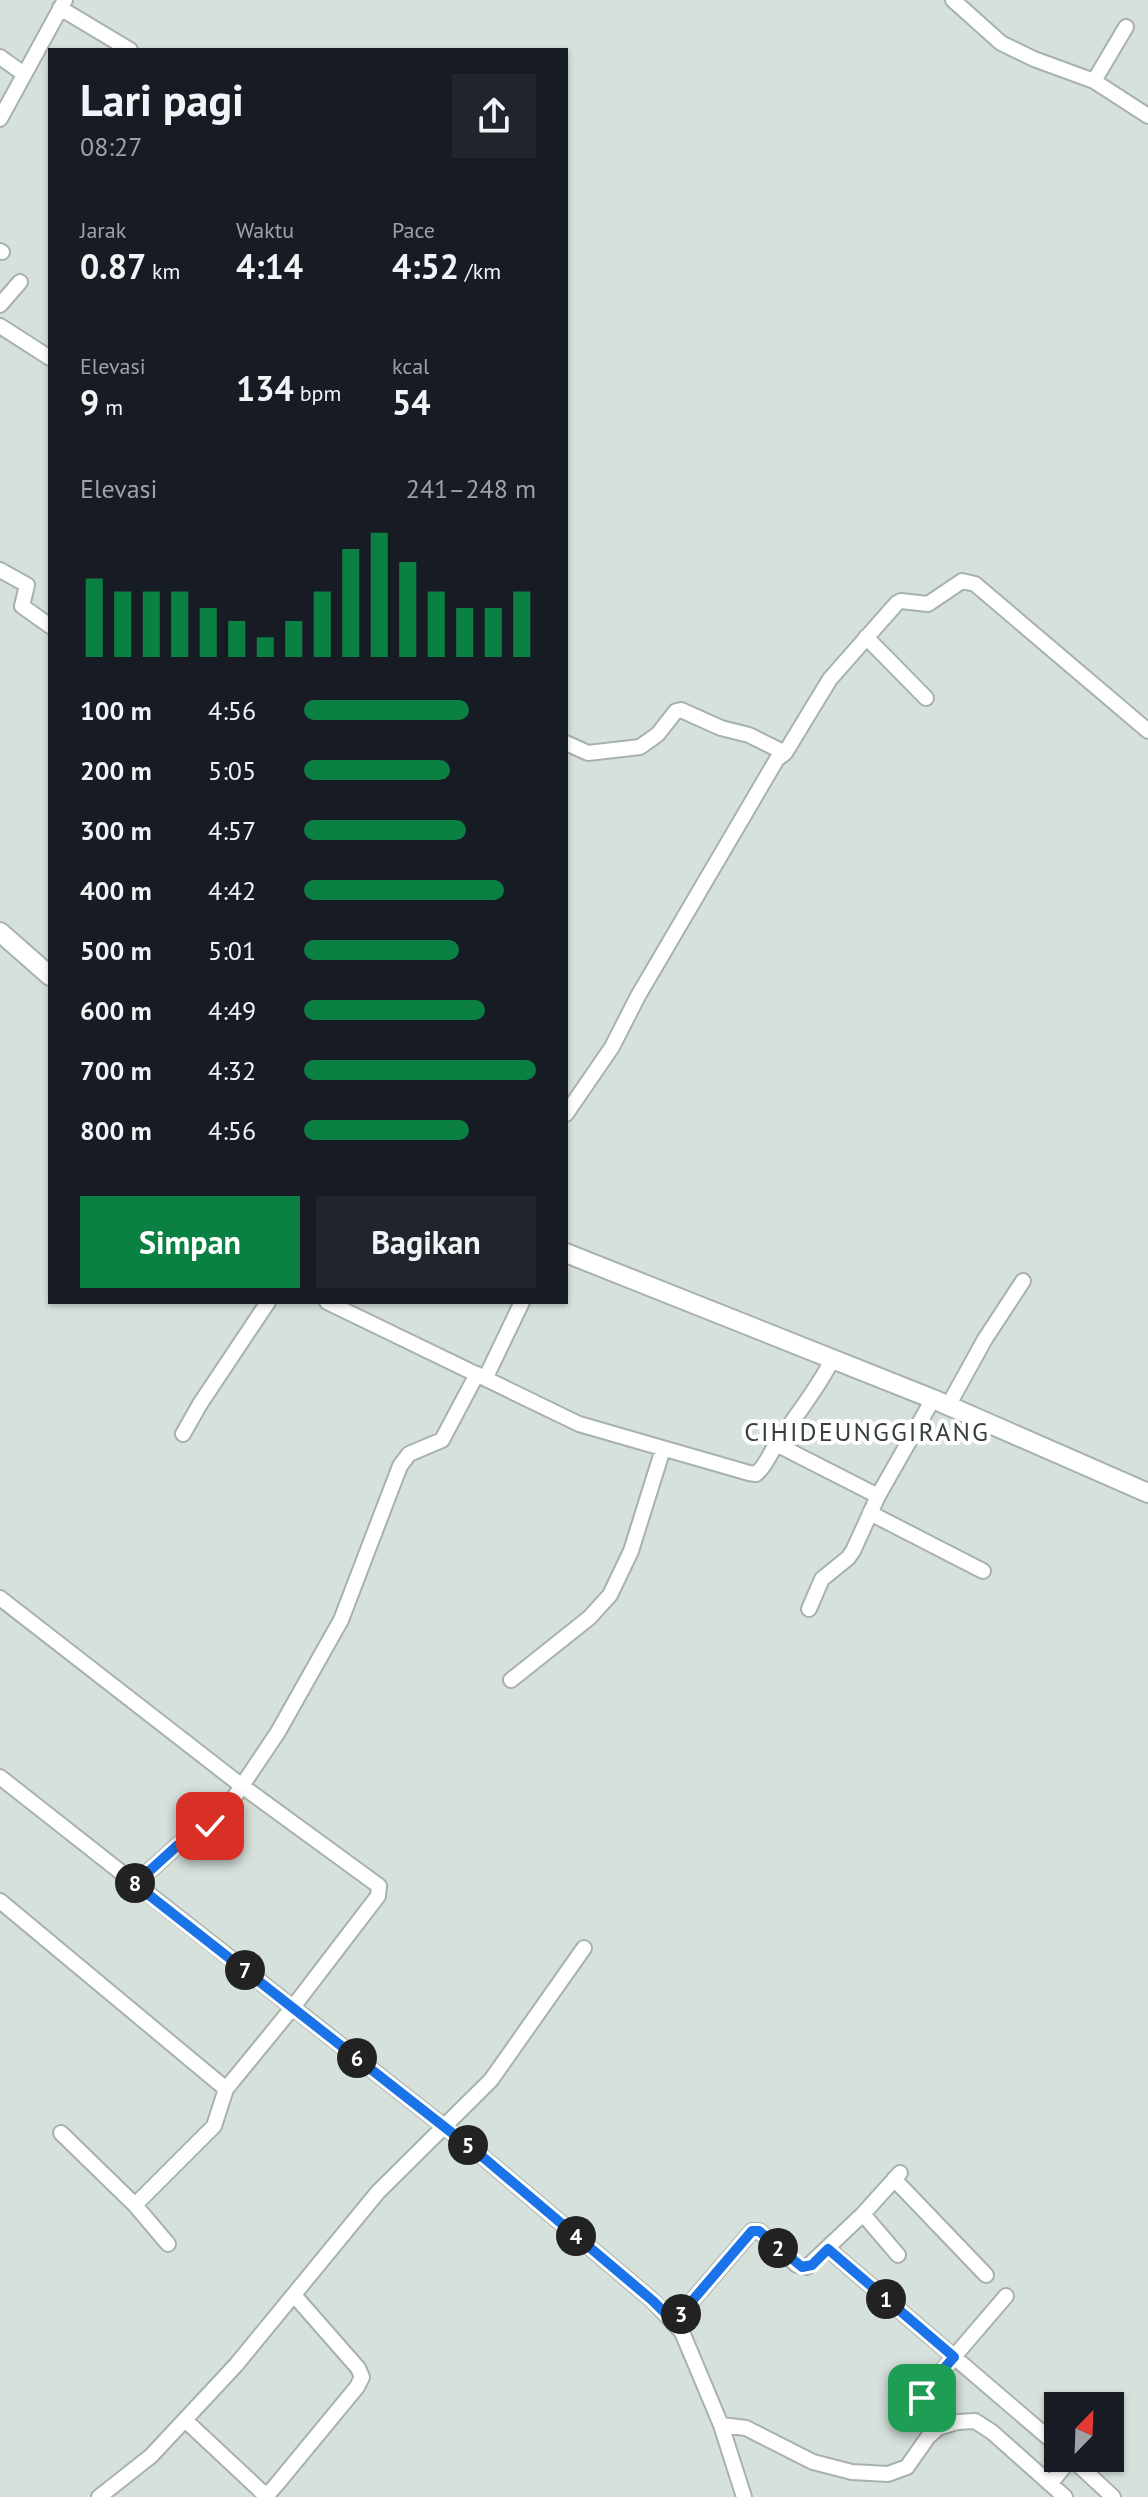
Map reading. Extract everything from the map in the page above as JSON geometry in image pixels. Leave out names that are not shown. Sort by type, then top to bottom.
[{"type":"main road","points":[[0,932],[48,974]]},
{"type":"main road","points":[[568,1254],[940,1402],[1148,1493]]},
{"type":"street","points":[[953,0],[1001,43],[1094,81],[1148,116]]},
{"type":"street","points":[[0,119],[63,4],[127,48]]},
{"type":"street","points":[[1094,81],[1126,27]]},
{"type":"street","points":[[0,57],[24,74]]},
{"type":"street","points":[[0,305],[20,282]]},
{"type":"street","points":[[0,326],[48,357]]},
{"type":"street","points":[[0,570],[27,585],[22,606],[48,625]]},
{"type":"street","points":[[568,1111],[612,1047],[672,937],[777,759],[785,753],[830,679],[901,601],[928,604],[962,581],[969,581],[1148,731]]},
{"type":"street","points":[[866,637],[926,698]]},
{"type":"street","points":[[568,744],[588,753],[640,747],[681,710],[721,728],[749,735],[785,753]]},
{"type":"street","points":[[809,1609],[822,1579],[853,1551],[878,1496],[1023,1281]]},
{"type":"street","points":[[183,1434],[267,1304]]},
{"type":"street","points":[[331,1304],[579,1424],[756,1474],[815,1391],[832,1360]]},
{"type":"street","points":[[135,1884],[178,1845],[210,1826],[223,1814],[242,1786],[281,1726],[341,1620],[400,1466],[409,1454],[442,1440],[482,1376],[521,1304]]},
{"type":"street","points":[[776,1444],[878,1496]]},
{"type":"street","points":[[511,1680],[589,1618],[610,1595],[631,1551],[663,1449]]},
{"type":"street","points":[[870,1513],[983,1571]]},
{"type":"street","points":[[0,1598],[242,1786],[367,1874],[379,1886],[378,1896],[226,2089],[214,2126],[135,2205]]},
{"type":"street","points":[[0,1777],[443,2126],[653,2301],[682,2332],[721,2425],[744,2497]]},
{"type":"street","points":[[0,1901],[226,2089]]},
{"type":"street","points":[[99,2497],[151,2456],[185,2420],[236,2365],[378,2192],[491,2080],[584,1948]]},
{"type":"street","points":[[61,2133],[135,2205],[168,2244]]},
{"type":"street","points":[[674,2322],[752,2231],[759,2231],[802,2267],[812,2265],[897,2176],[986,2275]]},
{"type":"street","points":[[863,2214],[898,2255]]},
{"type":"street","points":[[828,2249],[1044,2434]]},
{"type":"street","points":[[185,2420],[263,2493],[270,2492],[277,2484],[362,2377],[358,2368],[294,2295]]},
{"type":"street","points":[[938,2428],[924,2402],[923,2393],[1006,2296]]},
{"type":"street","points":[[721,2425],[746,2428],[813,2462],[865,2474],[888,2474],[907,2467],[938,2428],[975,2421],[992,2432],[1065,2497]]},
{"type":"street","points":[[1050,2484],[1060,2472]]},
{"type":"street","points":[[1086,2472],[1113,2497]]},
{"type":"district","name":"CIHIDEUNGGIRANG","points":[[867,1432]]},
{"type":"route","points":[[210,1826],[178,1845],[135,1884],[484,2158],[674,2322],[752,2231],[759,2231],[802,2267],[812,2265],[828,2249],[954,2357],[922,2398]]}]
